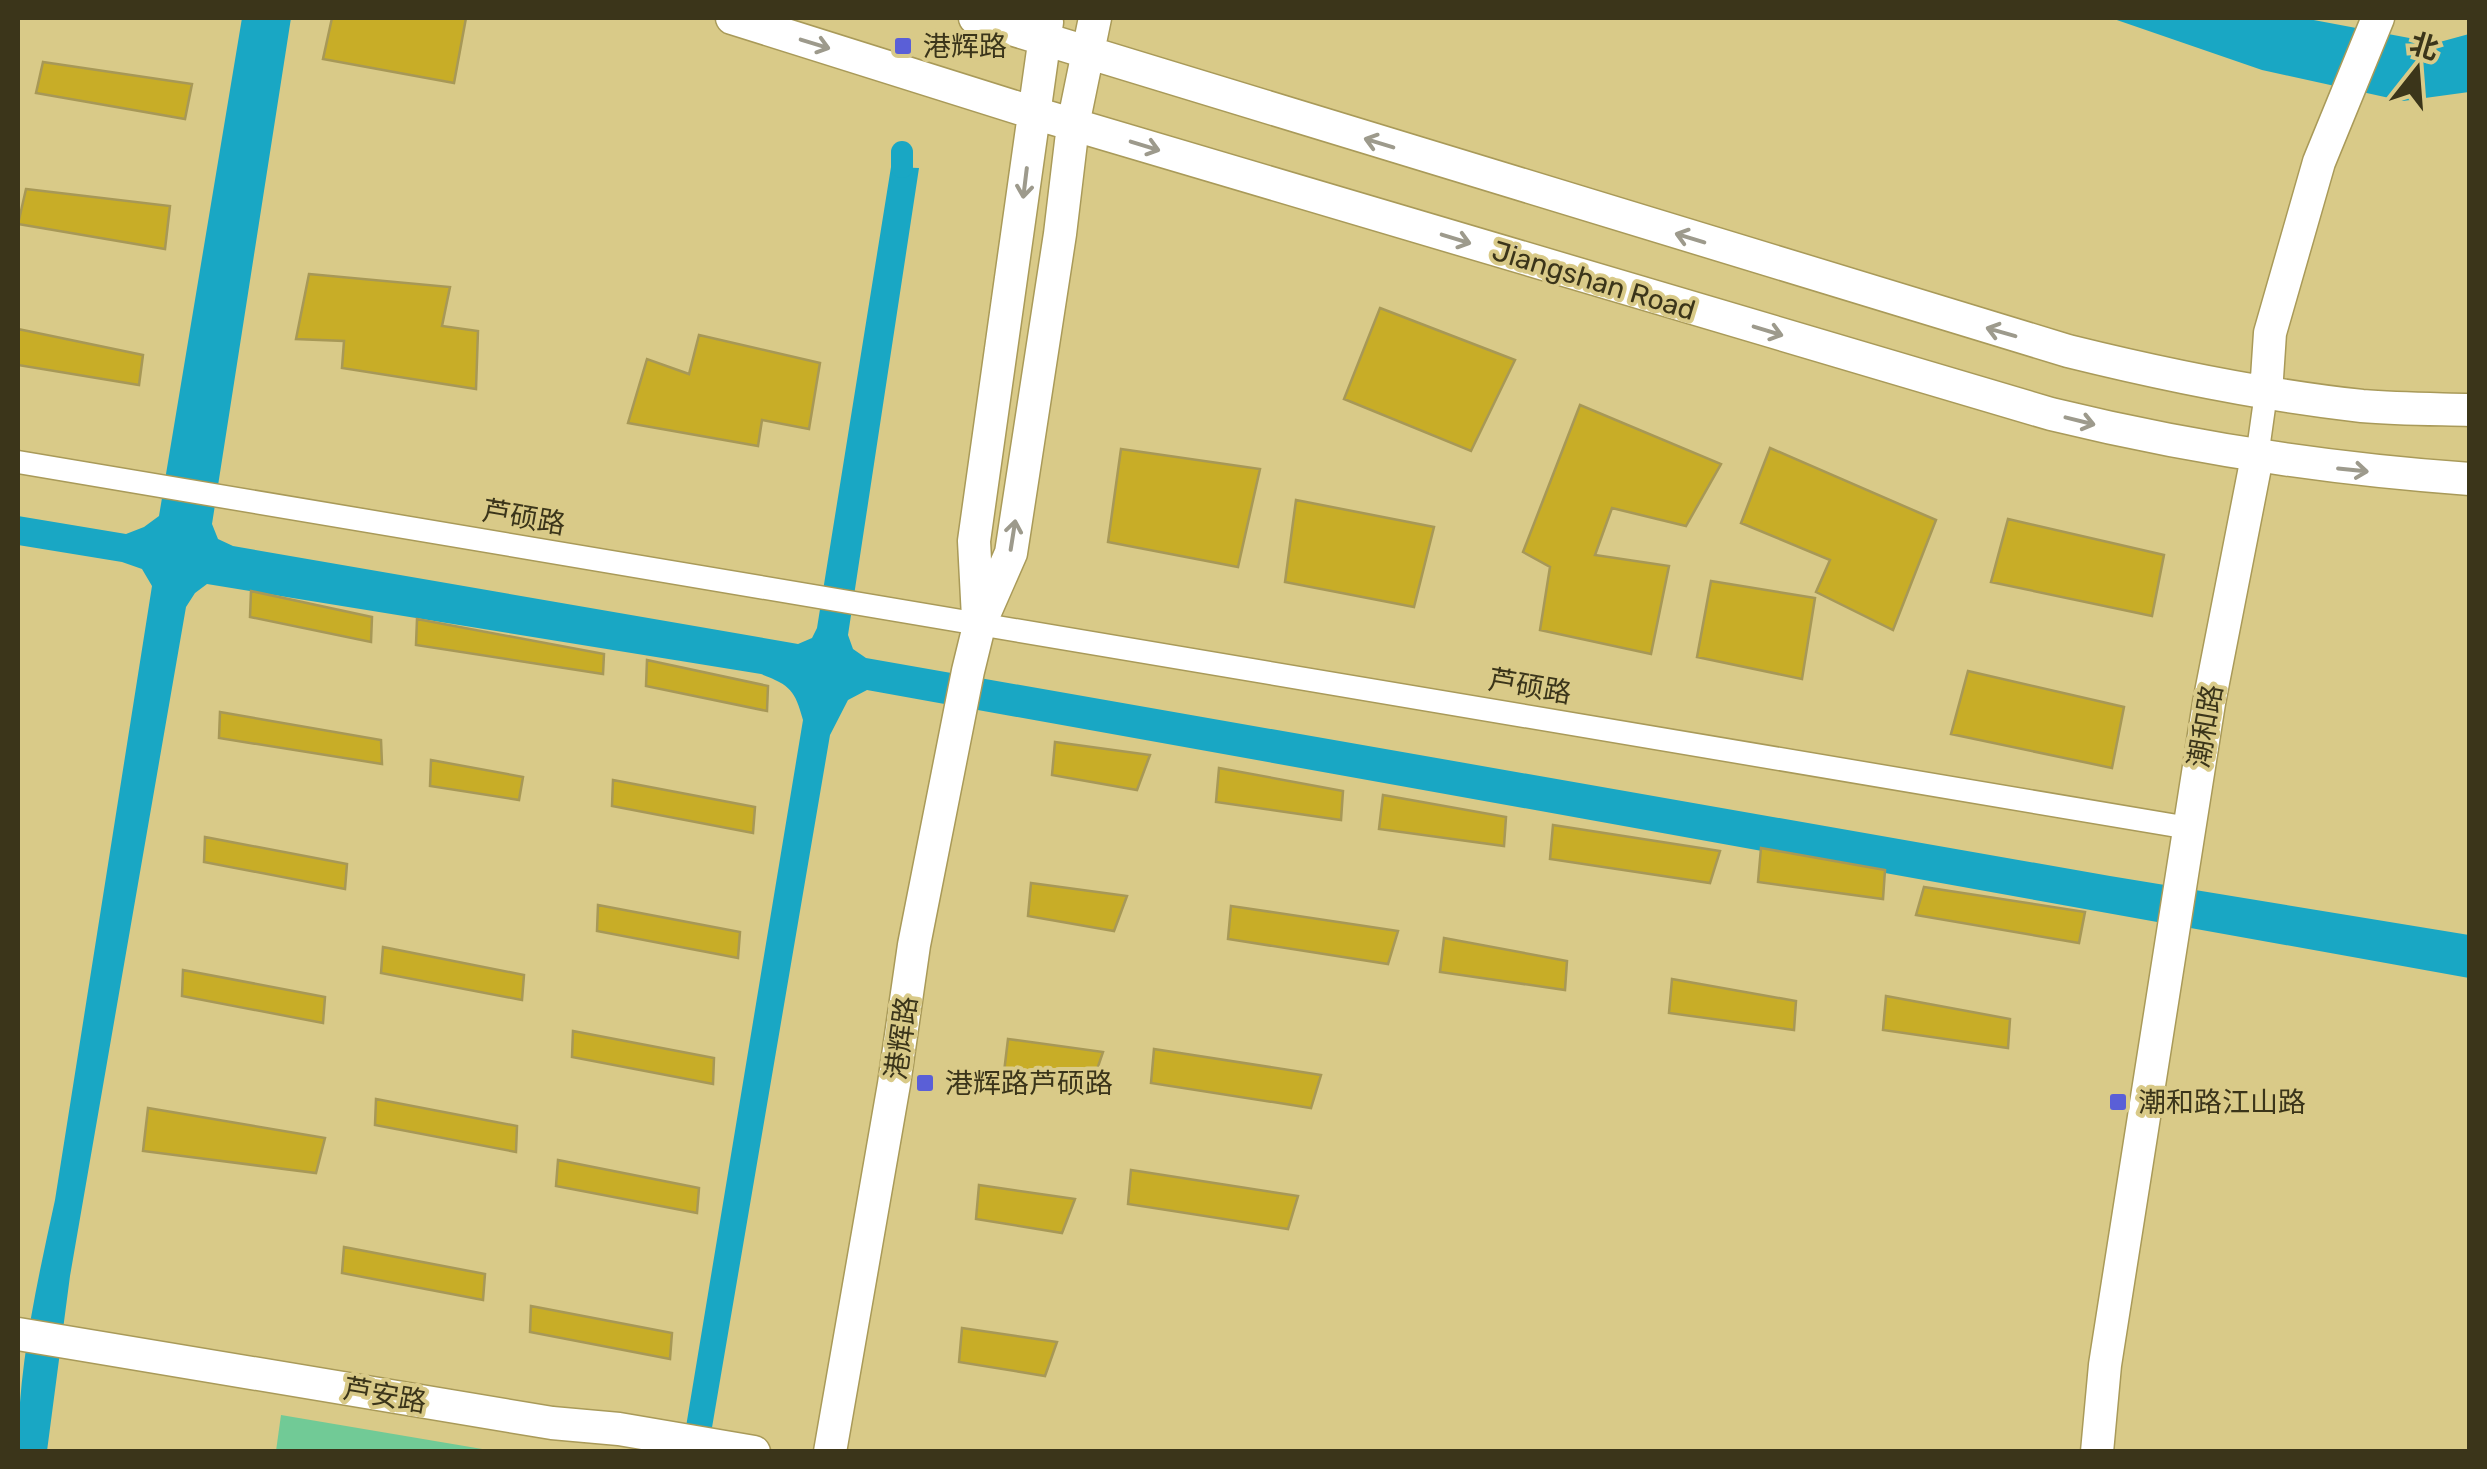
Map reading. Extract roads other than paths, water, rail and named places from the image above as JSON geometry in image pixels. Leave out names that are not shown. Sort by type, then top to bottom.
[{"type":"main road","name":"Jiangshan Road","points":[[732,18],[1034,113],[1968,391],[2151,438],[2257,457],[2358,471],[2470,478]]},
{"type":"main road","points":[[974,18],[1046,29],[1089,54],[1970,324],[2164,375],[2365,406],[2470,410]]},
{"type":"main road","name":"港辉路","points":[[830,1452],[914,945],[968,671],[979,626],[1010,553],[1060,234],[1073,124],[1095,18]]},
{"type":"main road","name":"潮和路","points":[[2266,393],[2270,334],[2320,162],[2378,18]]},
{"type":"main road","name":"港辉路","points":[[979,626],[974,540],[1046,29]]},
{"type":"main road","name":"潮和路","points":[[2096,1452],[2106,1365],[2212,684],[2257,457]]},
{"type":"main road","name":"芦安路","points":[[18,1334],[552,1423],[619,1429],[739,1449]]},
{"type":"street","name":"潮和路","points":[[2257,457],[2266,393]]},
{"type":"street","name":"芦硕路","points":[[18,462],[2189,828]]},
{"type":"water","points":[[242,18],[291,18],[212,524],[218,539],[233,546],[798,644],[812,638],[817,628],[891,167],[919,168],[848,635],[853,649],[866,658],[2469,935],[2469,978],[867,690],[848,700],[830,735],[708,1451],[682,1451],[803,720],[794,695],[785,685],[761,674],[207,584],[186,607],[70,1276],[47,1451],[18,1451],[30,1325],[55,1200],[152,586],[142,569],[122,562],[18,545],[18,516],[126,534],[159,516]]},
{"type":"water","points":[[2111,18],[2303,18],[2436,43],[2469,34],[2469,92],[2403,101],[2262,70]]},
{"type":"waterway","points":[[902,152],[902,167]]},
{"type":"place","name":"港辉路","points":[[903,46]]},
{"type":"place","name":"港辉路芦硕路","points":[[925,1083]]},
{"type":"place","name":"潮和路江山路","points":[[2118,1102]]}]
